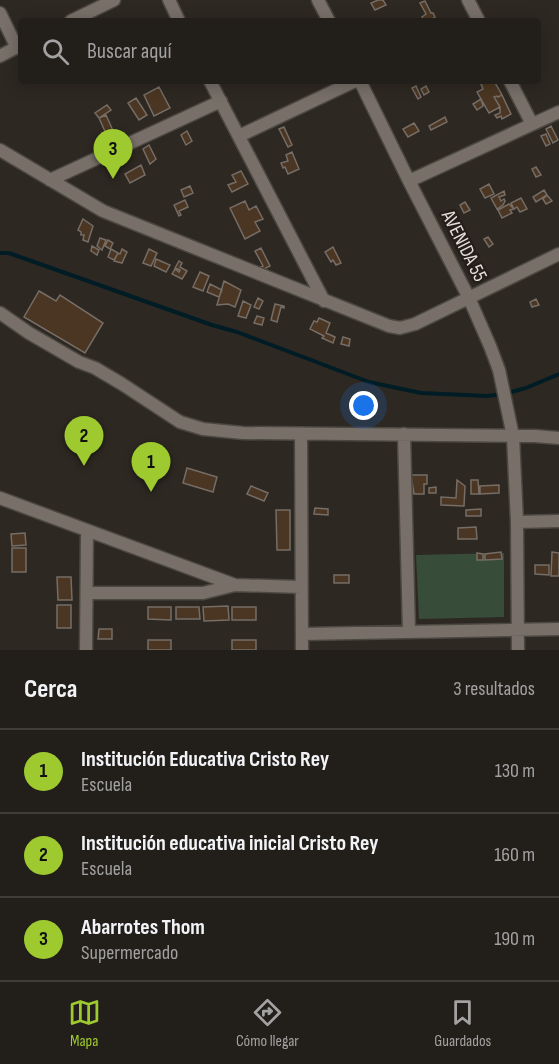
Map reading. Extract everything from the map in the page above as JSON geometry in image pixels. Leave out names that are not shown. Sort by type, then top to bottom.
[{"type":"street","points":[[77,18],[114,0]]},
{"type":"street","points":[[169,0],[178,18]]},
{"type":"street","points":[[318,0],[327,18]]},
{"type":"street","points":[[468,0],[477,18]]},
{"type":"street","points":[[0,13],[18,44]]},
{"type":"street","points":[[0,56],[18,47]]},
{"type":"street","points":[[212,84],[324,301]]},
{"type":"street","points":[[239,136],[349,84]]},
{"type":"street","name":"AVENIDA 55","points":[[361,84],[469,298],[499,370],[513,436],[517,522],[518,650]]},
{"type":"street","points":[[512,84],[532,124]]},
{"type":"street","points":[[50,180],[221,101]]},
{"type":"street","points":[[409,181],[559,112]]},
{"type":"street","points":[[0,150],[104,211],[389,326],[400,327],[415,324],[559,254]]},
{"type":"street","points":[[0,313],[29,333],[122,384],[180,422],[203,429],[301,435],[559,438]]},
{"type":"street","points":[[301,435],[302,650]]},
{"type":"street","points":[[404,435],[409,632]]},
{"type":"street","points":[[0,498],[235,585]]},
{"type":"street","points":[[517,522],[559,521]]},
{"type":"street","points":[[86,650],[87,531]]},
{"type":"street","points":[[87,593],[203,593],[235,585],[302,587]]},
{"type":"street","points":[[303,634],[559,628]]},
{"type":"green space","points":[[504,553],[504,617],[419,619],[416,555]]},
{"type":"building","points":[[383,0],[386,5],[375,10],[371,3]]},
{"type":"building","points":[[425,1],[435,17],[422,18],[426,14],[420,3]]},
{"type":"building","points":[[481,84],[496,84],[502,95],[494,97],[500,107],[489,113],[477,92],[483,89]]},
{"type":"building","points":[[416,86],[421,97],[418,99],[412,88]]},
{"type":"building","points":[[426,86],[429,92],[424,95],[421,89]]},
{"type":"building","points":[[159,87],[170,108],[154,116],[144,95]]},
{"type":"building","points":[[502,95],[511,114],[502,119],[501,116],[497,118],[495,115],[500,113],[500,107],[494,97]]},
{"type":"building","points":[[136,98],[147,115],[139,120],[128,103]]},
{"type":"building","points":[[481,99],[483,106],[477,110],[473,104]]},
{"type":"building","points":[[107,105],[111,110],[99,118],[95,113]]},
{"type":"building","points":[[106,115],[115,135],[108,138],[99,118]]},
{"type":"building","points":[[445,117],[447,122],[431,130],[429,126]]},
{"type":"building","points":[[414,123],[419,131],[408,137],[403,129]]},
{"type":"building","points":[[551,126],[558,140],[553,143],[546,129]]},
{"type":"building","points":[[284,127],[292,145],[288,147],[279,129]]},
{"type":"building","points":[[187,131],[192,141],[186,145],[181,135]]},
{"type":"building","points":[[546,134],[550,144],[546,146],[541,136]]},
{"type":"building","points":[[149,145],[156,159],[150,164],[143,149]]},
{"type":"building","points":[[292,152],[299,169],[288,174],[281,163],[288,161],[286,155]]},
{"type":"building","points":[[141,165],[145,175],[130,183],[125,174]]},
{"type":"building","points":[[536,167],[541,175],[536,177],[532,169]]},
{"type":"building","points":[[241,171],[248,184],[232,192],[228,185],[236,182],[232,175]]},
{"type":"building","points":[[489,184],[494,194],[485,198],[480,189]]},
{"type":"building","points":[[190,186],[193,193],[184,197],[181,190]]},
{"type":"building","points":[[544,190],[547,195],[536,202],[533,197]]},
{"type":"building","points":[[504,191],[505,195],[499,197],[501,201],[504,199],[505,201],[497,209],[491,198]]},
{"type":"building","points":[[547,195],[552,201],[546,204],[543,199]]},
{"type":"building","points":[[521,198],[527,209],[520,212],[517,207],[514,209],[511,203]]},
{"type":"building","points":[[185,200],[188,207],[179,211],[181,215],[179,216],[174,205]]},
{"type":"building","points":[[245,201],[249,210],[256,206],[263,219],[255,222],[260,231],[245,239],[230,208]]},
{"type":"building","points":[[465,202],[470,210],[464,213],[460,205]]},
{"type":"building","points":[[509,204],[514,209],[510,210],[512,213],[502,218],[498,210]]},
{"type":"building","points":[[83,219],[93,226],[88,242],[83,240],[84,235],[81,235],[78,230]]},
{"type":"building","points":[[488,237],[493,244],[489,247],[484,239]]},
{"type":"building","points":[[100,238],[106,240],[102,250],[97,246]]},
{"type":"building","points":[[108,240],[113,243],[110,249],[105,246]]},
{"type":"building","points":[[92,246],[99,250],[97,255],[91,251]]},
{"type":"building","points":[[333,247],[341,263],[336,265],[333,260],[331,262],[325,252]]},
{"type":"building","points":[[261,248],[270,266],[260,271],[257,268],[263,266],[255,251]]},
{"type":"building","points":[[111,249],[118,253],[114,260],[108,257]]},
{"type":"building","points":[[122,249],[127,252],[122,263],[114,261],[118,253],[120,254]]},
{"type":"building","points":[[149,249],[157,253],[151,266],[143,263]]},
{"type":"building","points":[[156,259],[170,265],[166,272],[154,266]]},
{"type":"building","points":[[179,261],[182,263],[180,267],[187,271],[182,279],[172,274],[175,269],[179,272],[180,270],[175,268]]},
{"type":"building","points":[[200,272],[209,276],[203,291],[193,287]]},
{"type":"building","points":[[224,281],[241,290],[235,307],[228,304],[217,305]]},
{"type":"building","points":[[210,284],[222,290],[219,297],[207,292]]},
{"type":"building","points":[[39,291],[56,301],[60,295],[103,323],[85,353],[24,317]]},
{"type":"building","points":[[258,298],[263,301],[259,309],[254,307]]},
{"type":"building","points":[[536,299],[539,305],[532,307],[530,302]]},
{"type":"building","points":[[243,301],[251,305],[246,318],[238,316]]},
{"type":"building","points":[[275,304],[284,306],[284,308],[281,307],[277,322],[271,320]]},
{"type":"building","points":[[257,316],[264,318],[262,325],[254,323]]},
{"type":"building","points":[[319,318],[330,323],[326,333],[335,337],[333,343],[310,329],[314,321],[317,322]]},
{"type":"building","points":[[343,337],[350,339],[349,346],[341,344]]},
{"type":"building","points":[[187,468],[217,477],[213,492],[183,483]]},
{"type":"building","points":[[411,475],[427,475],[424,494],[414,494]]},
{"type":"building","points":[[457,480],[465,486],[464,506],[441,505],[441,497],[456,498]]},
{"type":"building","points":[[471,480],[478,480],[479,494],[471,494]]},
{"type":"building","points":[[499,485],[499,493],[480,494],[480,486]]},
{"type":"building","points":[[251,486],[268,493],[264,501],[247,494]]},
{"type":"building","points":[[436,487],[436,493],[429,493],[429,488]]},
{"type":"building","points":[[315,508],[328,509],[328,515],[314,514]]},
{"type":"building","points":[[481,509],[481,516],[466,516],[466,510]]},
{"type":"building","points":[[276,510],[290,510],[290,550],[277,550]]},
{"type":"building","points":[[476,527],[477,539],[458,539],[458,528]]},
{"type":"building","points":[[25,533],[26,545],[12,546],[11,534]]},
{"type":"building","points":[[12,548],[26,548],[26,572],[12,572]]},
{"type":"building","points":[[501,552],[502,559],[485,560],[485,554]]},
{"type":"building","points":[[552,552],[559,553],[559,576],[551,576]]},
{"type":"building","points":[[477,553],[483,554],[483,560],[477,560]]},
{"type":"building","points":[[535,565],[549,565],[549,575],[535,574]]},
{"type":"building","points":[[334,575],[349,575],[349,583],[334,583]]},
{"type":"building","points":[[57,577],[71,577],[72,600],[58,600]]},
{"type":"building","points":[[57,605],[71,605],[71,628],[57,628]]},
{"type":"building","points":[[228,606],[229,620],[204,621],[203,607]]},
{"type":"building","points":[[148,607],[171,607],[171,620],[148,619]]},
{"type":"building","points":[[176,607],[199,607],[200,619],[176,619]]},
{"type":"building","points":[[232,607],[256,607],[256,620],[232,620]]},
{"type":"building","points":[[99,629],[112,629],[112,639],[98,639]]},
{"type":"building","points":[[148,640],[171,640],[171,650],[148,650]]},
{"type":"building","points":[[232,640],[256,640],[256,650],[232,650]]},
{"type":"waterway","points":[[0,253],[9,253],[237,332],[369,382],[421,393],[487,396],[526,388],[559,374]]},
{"type":"place","name":"Abarrotes Thom","points":[[113,179]]},
{"type":"place","name":"Institución educativa inicial Cristo Rey","points":[[84,466]]},
{"type":"place","name":"Institución Educativa Cristo Rey","points":[[151,492]]}]
